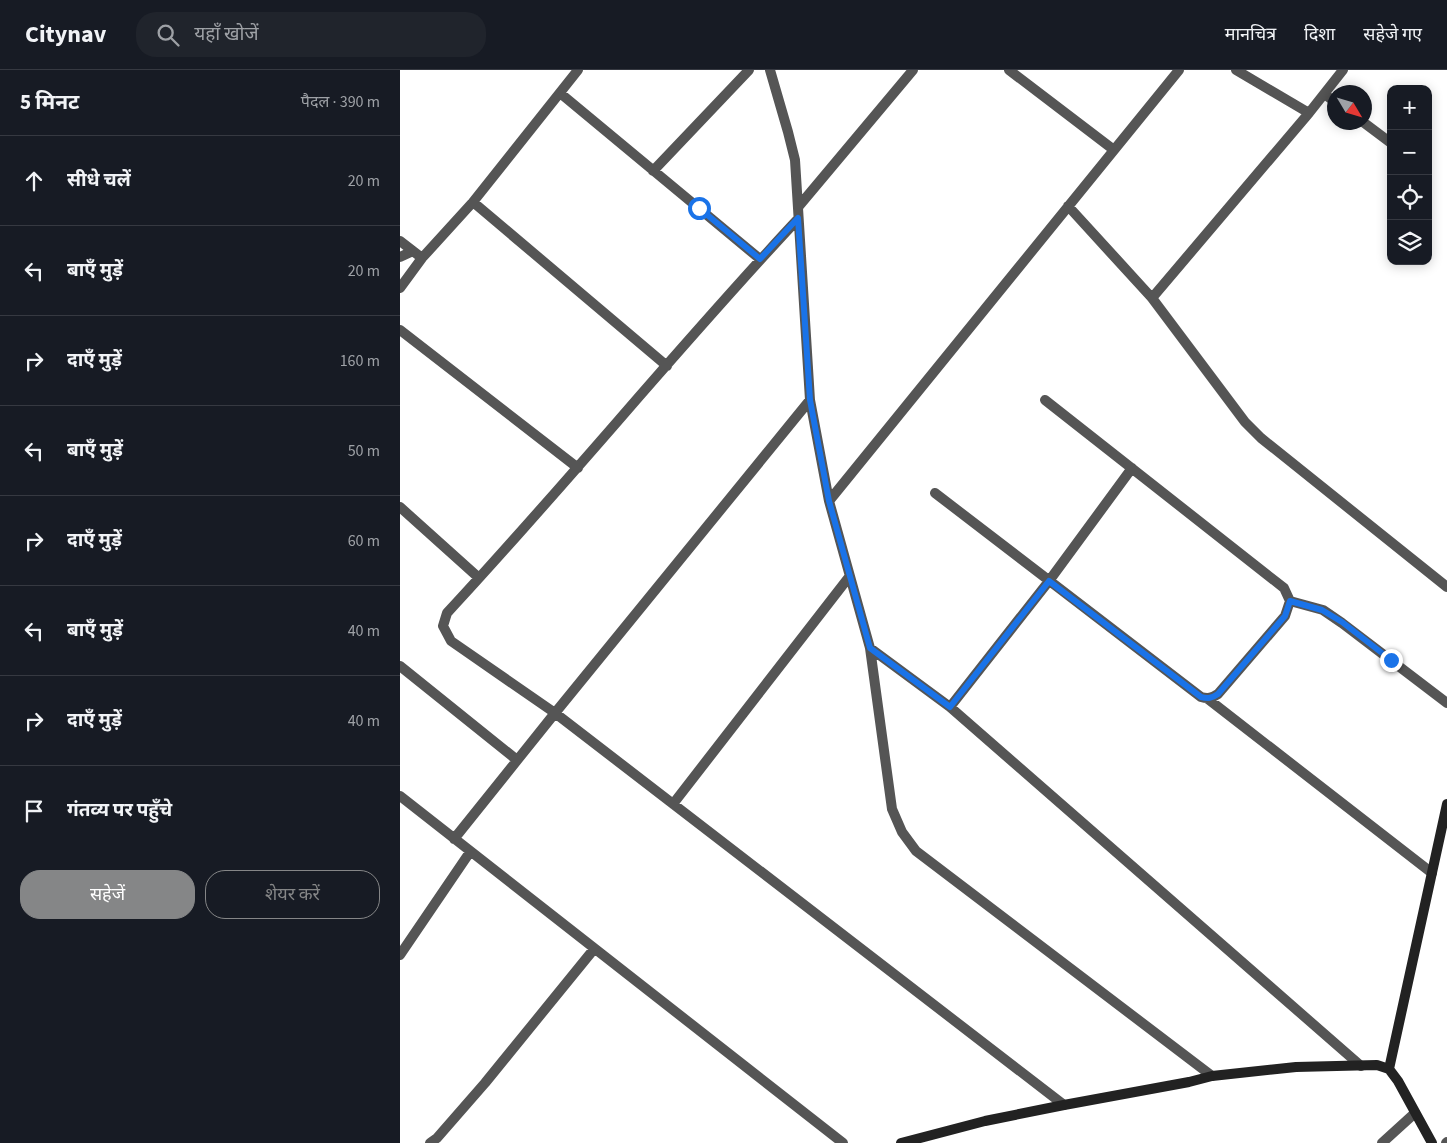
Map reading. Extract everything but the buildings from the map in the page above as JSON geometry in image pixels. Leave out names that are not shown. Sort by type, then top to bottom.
[{"type":"street","points":[[400,288],[422,258],[473,202],[578,70]]},
{"type":"street","points":[[653,171],[749,70]]},
{"type":"street","points":[[770,70],[792,151],[799,206],[798,218],[810,400],[829,501],[870,648],[892,809],[902,832],[916,851],[1212,1076]]},
{"type":"street","points":[[799,206],[913,70]]},
{"type":"street","points":[[1009,70],[1114,150]]},
{"type":"street","points":[[829,501],[1178,70]]},
{"type":"street","points":[[1236,70],[1309,113]]},
{"type":"street","points":[[1152,298],[1309,113],[1343,70]]},
{"type":"street","points":[[560,93],[760,259]]},
{"type":"street","points":[[1372,128],[1387,139]]},
{"type":"street","points":[[473,202],[667,366]]},
{"type":"street","points":[[1068,206],[1152,298],[1245,422],[1261,438],[1447,587]]},
{"type":"street","points":[[798,218],[578,468],[447,613],[442,626],[451,641],[554,713],[1064,1105]]},
{"type":"street","points":[[400,241],[422,258]]},
{"type":"street","points":[[400,258],[413,251]]},
{"type":"street","points":[[400,330],[578,468]]},
{"type":"street","points":[[454,839],[554,713],[810,400]]},
{"type":"street","points":[[1045,400],[1284,588],[1290,601],[1285,616],[1218,694],[1208,699]]},
{"type":"street","points":[[950,707],[1049,581],[1132,468]]},
{"type":"street","points":[[934,493],[1201,697],[1208,699],[1432,873]]},
{"type":"street","points":[[400,507],[479,578]]},
{"type":"street","points":[[673,804],[849,577]]},
{"type":"street","points":[[1290,601],[1322,610],[1342,622],[1447,703]]},
{"type":"street","points":[[870,648],[950,707],[1361,1066]]},
{"type":"street","points":[[400,666],[517,760]]},
{"type":"street","points":[[400,796],[843,1143]]},
{"type":"street","points":[[1389,1069],[1447,804]]},
{"type":"street","points":[[400,955],[470,852]]},
{"type":"street","points":[[430,1143],[437,1138],[485,1083],[594,948]]},
{"type":"street","points":[[901,1143],[985,1121],[1212,1076],[1296,1067],[1376,1065],[1389,1069],[1398,1081],[1432,1143]]},
{"type":"street","points":[[1382,1143],[1415,1113]]},
{"type":"route","points":[[699,208],[760,259],[798,218],[810,400],[829,501],[870,648],[950,707],[1049,581],[1201,697],[1207,699],[1213,698],[1218,694],[1252,655],[1285,616],[1290,601],[1322,610],[1342,622],[1391,660]]}]
